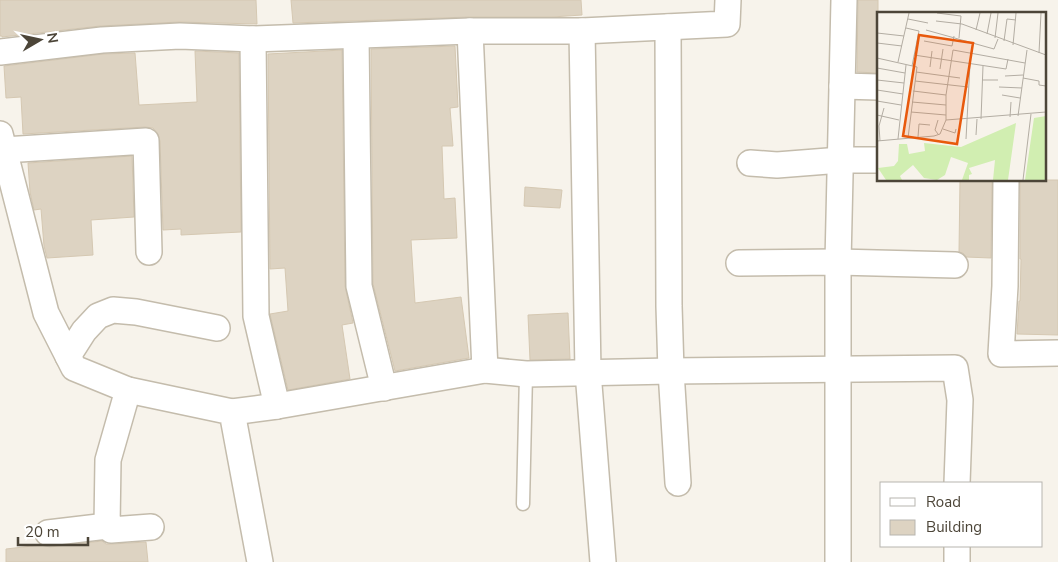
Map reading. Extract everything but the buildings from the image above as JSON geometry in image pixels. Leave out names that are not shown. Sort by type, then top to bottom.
[{"type":"street","points":[[0,52],[102,40],[180,36],[253,39],[470,30],[582,31],[727,24],[728,0]]},
{"type":"street","points":[[838,562],[838,262],[844,0]]},
{"type":"street","points":[[668,27],[668,306],[678,483]]},
{"type":"street","points":[[470,30],[485,370]]},
{"type":"street","points":[[582,31],[588,372],[603,562]]},
{"type":"street","points":[[356,36],[359,286],[384,388]]},
{"type":"street","points":[[253,39],[256,316],[277,406]]},
{"type":"street","points":[[842,86],[877,87]]},
{"type":"street","points":[[149,252],[146,141],[2,142],[46,313],[74,368],[128,390],[232,412],[485,370],[526,374],[671,370],[955,368],[960,400],[957,482]]},
{"type":"street","points":[[750,162],[777,165],[841,160],[877,160]]},
{"type":"street","points":[[1006,181],[1005,286],[1001,354],[1058,353]]},
{"type":"street","points":[[739,263],[838,262],[955,265]]},
{"type":"street","points":[[68,356],[84,330],[98,316],[113,310],[136,312],[217,328]]},
{"type":"street","points":[[106,526],[108,460],[128,390]]},
{"type":"street","points":[[232,412],[260,562]]},
{"type":"street","points":[[48,533],[106,526],[111,530],[151,528]]},
{"type":"street","points":[[957,547],[957,562]]},
{"type":"lane","points":[[523,504],[526,374]]}]
